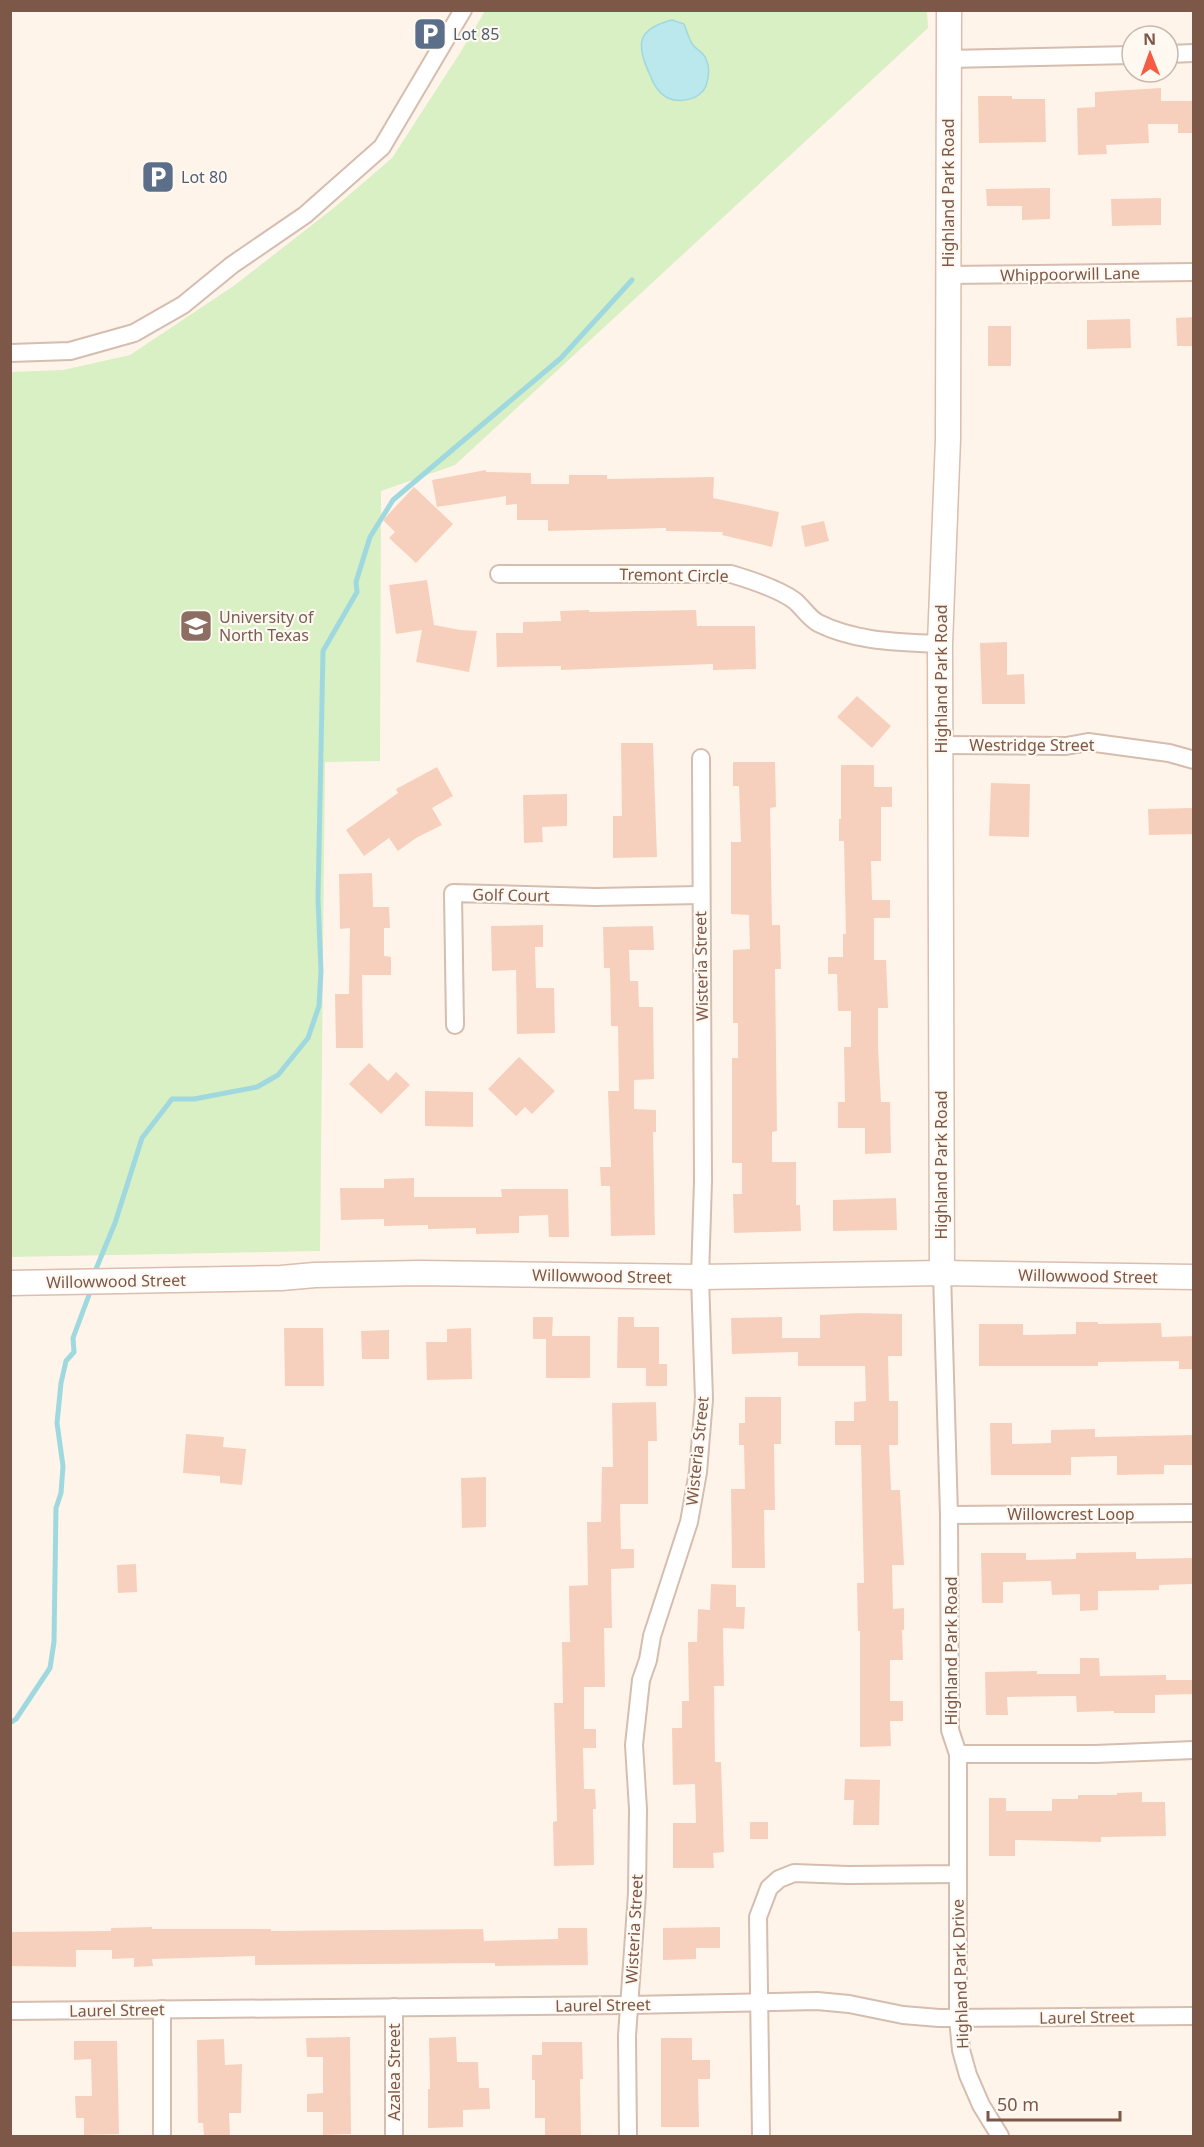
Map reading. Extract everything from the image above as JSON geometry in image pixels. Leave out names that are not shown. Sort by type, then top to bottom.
[{"type":"street","points":[[10,352],[70,351],[134,333],[183,305],[232,265],[305,215],[382,147],[463,10]]},
{"type":"street","name":"Highland Park Road","points":[[949,10],[948,439],[940,644],[942,1273],[949,1515],[950,1730],[958,1754],[958,1874]]},
{"type":"street","points":[[948,59],[1120,55]]},
{"type":"street","name":"Whippoorwill Lane","points":[[947,275],[1194,272]]},
{"type":"street","name":"Tremont Circle","points":[[499,574],[731,574],[752,580],[793,600],[816,622],[848,636],[891,642],[940,644]]},
{"type":"street","name":"Westridge Street","points":[[941,745],[1066,746],[1088,742],[1169,753],[1194,760]]},
{"type":"street","name":"Wisteria Street","points":[[628,2136],[629,2005],[637,1893],[638,1809],[634,1745],[641,1680],[648,1660],[652,1636],[689,1522],[698,1472],[704,1399],[700,1277],[703,1180],[700,758]]},
{"type":"street","name":"Golf Court","points":[[455,1024],[453,893],[595,897],[700,895]]},
{"type":"street","name":"Willowwood Street","points":[[10,1283],[269,1279],[315,1275],[420,1273],[700,1277],[942,1273],[1194,1277]]},
{"type":"street","name":"Willowcrest Loop","points":[[949,1515],[1194,1513]]},
{"type":"street","points":[[958,1754],[1095,1754],[1194,1750]]},
{"type":"street","points":[[761,2136],[758,1917],[769,1888],[779,1879],[794,1873],[958,1874]]},
{"type":"street","name":"Highland Park Drive","points":[[958,1874],[958,2018],[961,2050],[968,2075],[981,2105],[1000,2136]]},
{"type":"street","name":"Laurel Street","points":[[10,2011],[833,2002],[903,2015],[958,2018],[1194,2016]]},
{"type":"street","name":"Azalea Street","points":[[394,2007],[394,2136]]},
{"type":"street","points":[[162,2009],[162,2136]]},
{"type":"green space","name":"University of North Texas","points":[[485,11],[927,11],[928,28],[455,465],[381,491],[380,761],[325,762],[320,1251],[11,1257],[10,372],[63,370],[130,355],[235,285],[335,207],[392,158]]},
{"type":"water","points":[[672,20],[684,24],[692,43],[704,55],[708,65],[706,86],[699,95],[689,99],[671,99],[660,93],[652,81],[642,55],[642,40],[646,33],[651,28]]},
{"type":"building","points":[[1161,88],[1161,101],[1194,101],[1194,133],[1178,133],[1178,124],[1148,124],[1149,143],[1106,145],[1107,154],[1078,155],[1077,108],[1095,107],[1095,92]]},
{"type":"building","points":[[978,96],[1045,99],[1046,142],[979,143]]},
{"type":"building","points":[[1050,188],[1050,219],[1022,220],[1022,206],[987,206],[986,189]]},
{"type":"building","points":[[1161,198],[1161,225],[1112,226],[1111,199]]},
{"type":"building","points":[[1194,317],[1194,346],[1177,346],[1176,318]]},
{"type":"building","points":[[1130,319],[1131,348],[1087,349],[1087,320]]},
{"type":"building","points":[[988,326],[1011,326],[1011,366],[988,366]]},
{"type":"building","points":[[486,470],[486,472],[531,473],[531,484],[569,484],[569,475],[607,475],[607,479],[714,477],[713,498],[779,512],[772,547],[722,535],[723,532],[666,531],[666,528],[548,531],[548,520],[517,520],[517,504],[506,505],[506,496],[437,507],[432,480]]},
{"type":"building","points":[[414,487],[453,524],[416,563],[389,538],[395,532],[383,520]]},
{"type":"building","points":[[824,521],[829,541],[805,547],[801,526]]},
{"type":"building","points":[[427,580],[434,625],[477,631],[469,672],[416,662],[422,630],[396,634],[389,585]]},
{"type":"building","points":[[589,610],[589,612],[696,610],[697,626],[755,626],[756,669],[713,670],[713,664],[561,670],[561,666],[497,667],[496,633],[523,633],[523,622],[561,621],[560,611]]},
{"type":"building","points":[[1007,642],[1007,675],[1024,674],[1025,704],[982,704],[980,643]]},
{"type":"building","points":[[857,696],[891,726],[872,748],[837,717]]},
{"type":"building","points":[[621,743],[653,743],[657,857],[613,858],[613,816],[622,816]]},
{"type":"building","points":[[733,762],[775,762],[776,807],[770,808],[772,925],[780,925],[781,969],[775,969],[777,1131],[772,1132],[772,1162],[796,1162],[796,1205],[800,1205],[801,1231],[734,1233],[733,1194],[742,1194],[742,1163],[732,1163],[732,1058],[738,1058],[738,1023],[733,1023],[733,950],[750,949],[749,915],[731,914],[731,842],[741,842],[739,786],[733,786]]},
{"type":"building","points":[[841,765],[874,765],[874,787],[892,787],[892,807],[881,807],[881,861],[871,861],[872,900],[890,900],[890,918],[874,918],[874,960],[886,960],[888,1008],[878,1008],[878,1047],[881,1102],[890,1102],[891,1153],[865,1154],[865,1128],[838,1128],[838,1102],[845,1102],[844,1047],[851,1047],[851,1011],[838,1011],[837,974],[828,974],[828,957],[843,957],[843,934],[846,934],[844,841],[839,841]]},
{"type":"building","points":[[437,767],[453,796],[432,808],[442,825],[416,838],[398,851],[389,838],[364,856],[346,830],[398,793],[396,789]]},
{"type":"building","points":[[991,783],[1030,784],[1029,837],[989,836]]},
{"type":"building","points":[[567,794],[567,826],[542,827],[543,842],[524,843],[523,795]]},
{"type":"building","points":[[1194,808],[1194,834],[1149,835],[1148,809]]},
{"type":"building","points":[[372,873],[373,907],[389,907],[390,928],[384,928],[384,956],[391,957],[391,975],[362,975],[363,1048],[336,1048],[335,994],[349,994],[350,928],[340,929],[339,874]]},
{"type":"building","points":[[543,925],[543,947],[535,947],[536,988],[554,988],[555,1033],[517,1034],[516,970],[492,971],[491,926]]},
{"type":"building","points":[[653,926],[654,950],[629,950],[630,981],[638,981],[639,1007],[653,1007],[654,1079],[634,1080],[634,1109],[656,1110],[656,1132],[653,1132],[655,1235],[611,1236],[610,1186],[601,1186],[600,1167],[611,1167],[608,1091],[619,1091],[618,1026],[611,1026],[610,968],[604,968],[603,927]]},
{"type":"building","points":[[519,1057],[555,1091],[532,1114],[525,1107],[516,1116],[488,1089]]},
{"type":"building","points":[[369,1063],[388,1081],[396,1072],[410,1085],[381,1114],[349,1084]]},
{"type":"building","points":[[425,1091],[473,1092],[473,1127],[425,1126]]},
{"type":"building","points":[[414,1178],[414,1197],[502,1197],[501,1189],[568,1189],[569,1237],[549,1237],[548,1215],[519,1216],[519,1233],[476,1234],[476,1228],[428,1229],[428,1225],[384,1226],[384,1219],[341,1220],[340,1188],[384,1188],[384,1179]]},
{"type":"building","points":[[896,1198],[897,1230],[833,1231],[833,1200]]},
{"type":"building","points":[[902,1314],[902,1356],[888,1356],[889,1401],[898,1401],[898,1445],[889,1445],[891,1490],[900,1490],[904,1565],[892,1565],[893,1609],[904,1608],[904,1630],[902,1630],[903,1660],[890,1660],[890,1701],[903,1701],[903,1721],[890,1721],[891,1746],[860,1747],[860,1631],[858,1631],[857,1583],[864,1583],[861,1445],[835,1445],[835,1421],[854,1421],[854,1402],[866,1401],[865,1366],[798,1366],[798,1352],[732,1354],[731,1318],[782,1317],[782,1338],[820,1338],[820,1315]]},
{"type":"building","points":[[533,1317],[553,1317],[552,1336],[590,1336],[590,1378],[546,1378],[546,1339],[533,1339]]},
{"type":"building","points":[[618,1317],[634,1317],[634,1327],[659,1327],[659,1364],[667,1364],[667,1386],[646,1386],[646,1368],[617,1368]]},
{"type":"building","points":[[1076,1322],[1161,1323],[1162,1337],[1194,1336],[1194,1369],[1179,1369],[1179,1361],[1098,1362],[1098,1366],[979,1366],[979,1324],[1023,1324],[1023,1335],[1076,1334]]},
{"type":"building","points":[[284,1328],[323,1328],[324,1386],[285,1386]]},
{"type":"building","points":[[471,1328],[472,1379],[427,1380],[426,1342],[447,1342],[447,1329]]},
{"type":"building","points":[[389,1330],[389,1359],[362,1359],[361,1331]]},
{"type":"building","points":[[745,1397],[781,1397],[781,1444],[774,1444],[775,1510],[764,1510],[765,1568],[732,1568],[731,1489],[745,1489],[744,1445],[739,1445],[739,1423],[745,1423]]},
{"type":"building","points":[[656,1402],[657,1441],[648,1441],[648,1504],[620,1504],[621,1549],[634,1549],[634,1568],[611,1569],[612,1628],[604,1628],[605,1687],[584,1687],[584,1729],[596,1729],[596,1748],[583,1748],[584,1789],[595,1789],[594,1865],[554,1866],[553,1822],[557,1821],[554,1703],[563,1703],[562,1642],[570,1642],[569,1586],[588,1585],[587,1522],[601,1522],[602,1467],[613,1467],[612,1403]]},
{"type":"building","points":[[990,1423],[1012,1423],[1012,1444],[1051,1443],[1051,1430],[1095,1429],[1095,1437],[1194,1435],[1194,1465],[1164,1465],[1164,1474],[1117,1475],[1117,1456],[1071,1457],[1071,1475],[991,1475]]},
{"type":"building","points":[[186,1434],[224,1437],[223,1447],[246,1449],[242,1485],[220,1483],[220,1476],[183,1473]]},
{"type":"building","points":[[486,1477],[486,1527],[462,1528],[461,1478]]},
{"type":"building","points":[[1136,1552],[1136,1559],[1194,1558],[1194,1584],[1159,1585],[1159,1590],[1098,1591],[1098,1610],[1080,1611],[1080,1594],[1052,1595],[1051,1581],[1003,1582],[1003,1603],[982,1603],[981,1553],[1026,1553],[1026,1560],[1076,1559],[1076,1553]]},
{"type":"building","points":[[136,1564],[137,1592],[118,1593],[117,1565]]},
{"type":"building","points":[[711,1584],[736,1585],[736,1607],[745,1607],[744,1629],[723,1628],[724,1686],[714,1686],[715,1762],[721,1762],[724,1852],[713,1853],[714,1868],[673,1868],[673,1823],[696,1823],[695,1784],[673,1785],[672,1728],[682,1728],[682,1701],[689,1701],[688,1642],[697,1642],[698,1609],[710,1610]]},
{"type":"building","points":[[1080,1658],[1099,1658],[1100,1676],[1166,1675],[1166,1680],[1194,1680],[1194,1694],[1155,1695],[1155,1713],[1077,1712],[1076,1696],[1007,1697],[1008,1715],[986,1715],[985,1672],[1037,1671],[1037,1674],[1080,1674]]},
{"type":"building","points":[[845,1779],[880,1780],[879,1825],[853,1825],[854,1800],[844,1800]]},
{"type":"building","points":[[1142,1792],[1142,1802],[1165,1802],[1166,1836],[1101,1837],[1101,1842],[1015,1840],[1015,1856],[989,1856],[989,1798],[1006,1798],[1006,1811],[1052,1811],[1052,1799],[1078,1799],[1078,1795],[1117,1795],[1117,1793]]},
{"type":"building","points":[[750,1822],[768,1822],[768,1839],[750,1839]]},
{"type":"building","points":[[152,1927],[152,1929],[271,1929],[271,1931],[483,1929],[484,1941],[558,1939],[558,1928],[587,1928],[588,1965],[495,1966],[495,1963],[255,1965],[255,1956],[152,1959],[153,1966],[134,1967],[134,1958],[112,1959],[112,1950],[76,1950],[76,1967],[10,1966],[10,1932],[111,1931],[111,1928]]},
{"type":"building","points":[[720,1927],[720,1948],[696,1948],[696,1959],[663,1960],[663,1928]]},
{"type":"building","points":[[350,2037],[351,2134],[323,2135],[323,2112],[307,2112],[307,2094],[323,2093],[323,2057],[307,2057],[306,2038]]},
{"type":"building","points":[[456,2037],[457,2062],[478,2062],[479,2088],[489,2088],[490,2109],[463,2110],[463,2127],[428,2128],[429,2038]]},
{"type":"building","points":[[661,2038],[692,2038],[692,2060],[710,2060],[710,2079],[698,2079],[699,2127],[661,2127]]},
{"type":"building","points":[[224,2039],[225,2065],[242,2064],[241,2113],[229,2113],[230,2135],[204,2136],[203,2123],[198,2123],[197,2040]]},
{"type":"building","points":[[74,2041],[117,2041],[119,2134],[84,2135],[84,2118],[76,2118],[75,2096],[92,2096],[91,2059],[74,2060]]},
{"type":"building","points":[[542,2042],[582,2042],[581,2135],[545,2136],[545,2118],[535,2118],[535,2080],[532,2080],[532,2055],[542,2055]]},
{"type":"waterway","points":[[96,1269],[115,1223],[142,1138],[172,1099],[194,1099],[257,1087],[278,1075],[308,1038],[319,1006],[321,971],[318,899],[323,651],[357,592],[356,582],[370,537],[393,500],[561,358],[632,280]]},
{"type":"waterway","points":[[10,1723],[16,1719],[50,1668],[54,1642],[56,1508],[61,1493],[63,1466],[57,1423],[61,1383],[66,1361],[74,1352],[73,1338],[89,1295]]},
{"type":"place","name":"Lot 85","points":[[430,34]]},
{"type":"place","name":"Lot 80","points":[[158,177]]},
{"type":"place","name":"University of North Texas","points":[[196,626]]}]
